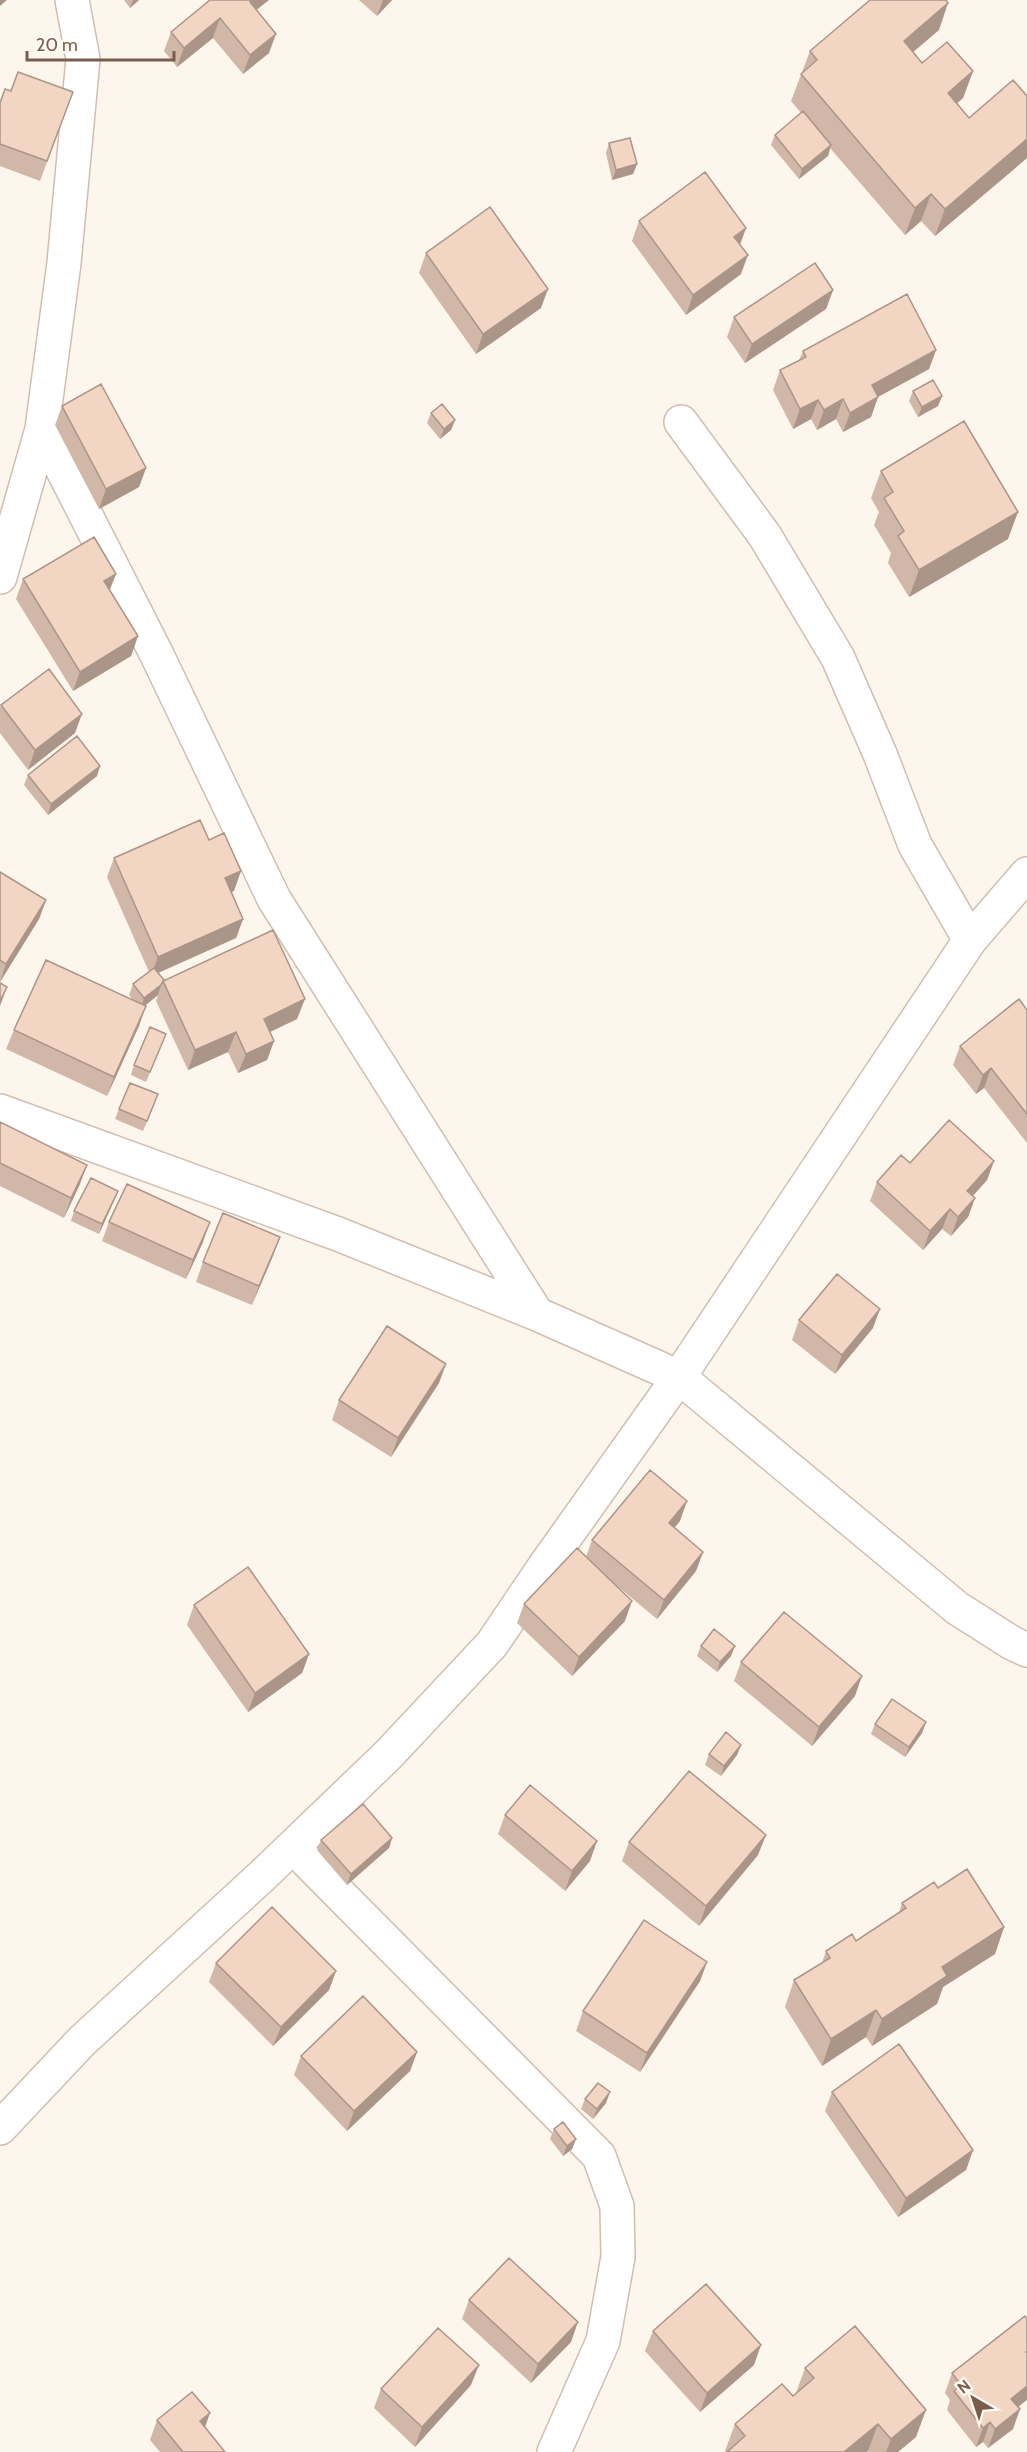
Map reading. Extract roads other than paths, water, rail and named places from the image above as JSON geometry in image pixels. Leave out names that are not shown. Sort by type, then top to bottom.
[{"type":"street","points":[[0,577],[42,429],[64,263],[83,59],[72,0]]},
{"type":"street","points":[[681,422],[765,536],[838,658],[880,754],[915,845],[970,940]]},
{"type":"street","points":[[42,429],[156,653],[274,900],[537,1314]]},
{"type":"street","points":[[0,2128],[82,2041],[293,1847],[388,1755],[492,1644],[679,1377],[970,940],[1027,874]]},
{"type":"street","points":[[0,1111],[338,1234],[537,1314],[679,1377],[957,1608],[1027,1650]]},
{"type":"street","points":[[293,1847],[599,2156],[617,2206],[618,2257],[603,2341],[554,2452]]}]
